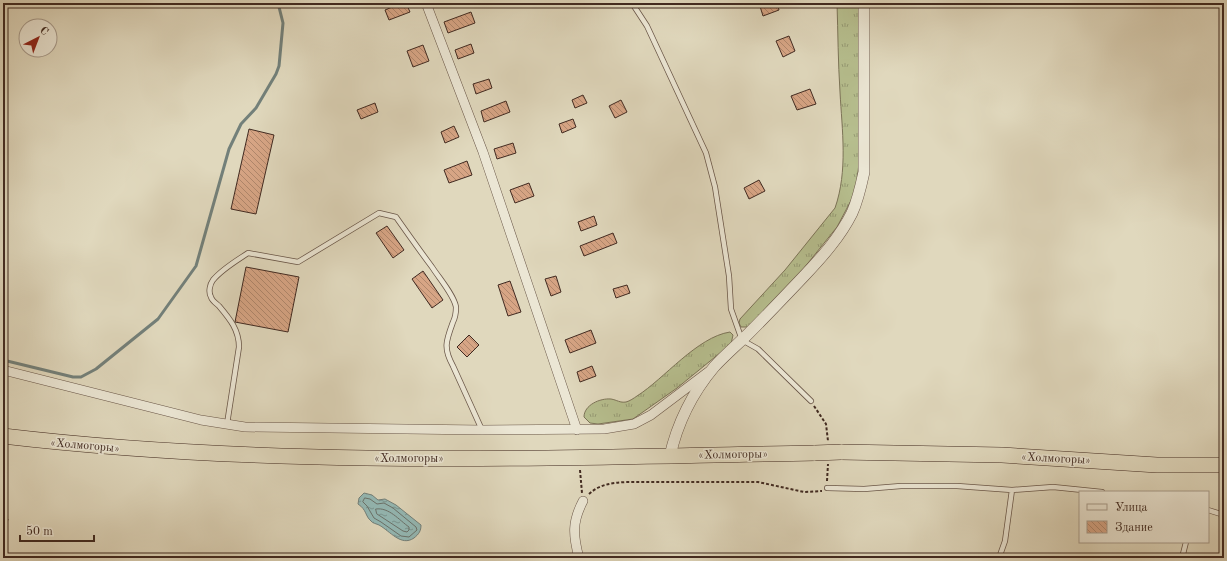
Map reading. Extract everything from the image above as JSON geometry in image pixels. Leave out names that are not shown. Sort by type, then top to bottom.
[{"type":"highway","name":"«Холмогоры»","points":[[3,436],[63,443],[163,451],[316,458],[385,459],[670,456],[841,452],[994,455],[1081,459],[1157,465],[1224,465]]},
{"type":"street","points":[[426,3],[483,152],[577,430]]},
{"type":"street","points":[[3,370],[164,411],[227,424],[259,428],[577,430],[604,429],[634,424],[651,415],[714,367],[742,340],[826,252],[841,232],[852,213],[860,191],[864,172],[864,3]]},
{"type":"street","points":[[670,456],[677,432],[690,402],[714,367]]},
{"type":"street","points":[[678,394],[690,402]]},
{"type":"street","points":[[579,558],[574,526],[576,513],[583,501]]},
{"type":"lane","points":[[632,3],[646,26],[706,153],[715,187],[728,276],[731,309],[742,340],[758,349],[811,401]]},
{"type":"lane","points":[[227,424],[239,347],[239,337],[231,321],[211,298],[209,289],[212,281],[229,265],[248,253],[298,262],[379,213],[396,217],[444,285],[454,302],[456,308],[455,317],[446,340],[446,348],[448,356],[482,430]]},
{"type":"lane","points":[[827,488],[864,489],[925,486],[1012,490],[1053,487],[1092,491]]},
{"type":"lane","points":[[999,558],[1005,540],[1012,490]]},
{"type":"lane","points":[[1209,510],[1224,515]]},
{"type":"lane","points":[[1182,558],[1186,543]]},
{"type":"path","points":[[583,501],[589,493],[597,487],[607,484],[626,482],[758,482],[804,492]]},
{"type":"green space","points":[[837,3],[860,3],[860,153],[856,191],[837,227],[796,278],[749,327],[741,327],[739,323],[740,319],[785,270],[835,208],[842,180],[843,165]]},
{"type":"green space","points":[[730,332],[733,335],[731,344],[677,388],[633,419],[598,424],[590,423],[584,417],[587,409],[593,403],[598,401],[611,399],[620,402],[627,402],[647,389],[693,350],[718,335]]},
{"type":"water","points":[[364,493],[372,495],[378,500],[385,499],[396,505],[421,525],[421,529],[418,534],[414,538],[405,541],[373,523],[363,508],[358,504],[359,498]]},
{"type":"building","points":[[402,3],[406,3],[410,12],[389,20],[385,10]]},
{"type":"building","points":[[759,3],[777,3],[779,10],[763,16]]},
{"type":"building","points":[[471,12],[475,23],[448,33],[444,22]]},
{"type":"building","points":[[789,36],[795,51],[783,57],[776,41]]},
{"type":"building","points":[[471,44],[474,53],[458,59],[455,50]]},
{"type":"building","points":[[423,45],[429,61],[413,67],[407,51]]},
{"type":"building","points":[[489,79],[492,88],[476,94],[473,84]]},
{"type":"building","points":[[810,89],[816,104],[797,110],[791,96]]},
{"type":"building","points":[[583,95],[587,103],[575,108],[572,100]]},
{"type":"building","points":[[621,100],[627,112],[615,118],[609,106]]},
{"type":"building","points":[[506,101],[510,112],[484,122],[481,111]]},
{"type":"building","points":[[375,103],[378,112],[361,119],[357,110]]},
{"type":"building","points":[[573,119],[576,127],[562,133],[559,124]]},
{"type":"building","points":[[454,126],[459,137],[445,143],[441,132]]},
{"type":"building","points":[[249,129],[274,135],[256,214],[231,209]]},
{"type":"building","points":[[513,143],[516,153],[497,159],[494,149]]},
{"type":"building","points":[[467,161],[472,175],[449,183],[444,170]]},
{"type":"building","points":[[759,180],[765,191],[749,199],[744,188]]},
{"type":"building","points":[[529,183],[534,196],[515,203],[510,190]]},
{"type":"building","points":[[594,216],[597,225],[581,231],[578,222]]},
{"type":"building","points":[[387,226],[404,250],[393,258],[376,233]]},
{"type":"building","points":[[613,233],[617,243],[584,256],[580,246]]},
{"type":"building","points":[[246,267],[299,277],[288,332],[235,322]]},
{"type":"building","points":[[423,271],[443,300],[432,308],[412,279]]},
{"type":"building","points":[[556,276],[561,292],[551,296],[545,279]]},
{"type":"building","points":[[510,281],[521,312],[508,316],[498,285]]},
{"type":"building","points":[[627,285],[630,293],[616,298],[613,289]]},
{"type":"building","points":[[591,330],[596,343],[570,353],[565,340]]},
{"type":"building","points":[[469,335],[479,345],[467,357],[457,347]]},
{"type":"building","points":[[592,366],[596,376],[580,382],[577,372]]},
{"type":"building","points":[[3,518],[8,519],[5,532],[3,531]]},
{"type":"waterway","points":[[3,360],[73,377],[81,377],[96,369],[158,319],[196,266],[229,149],[241,124],[256,108],[276,74],[279,66],[283,23],[278,3]]}]
